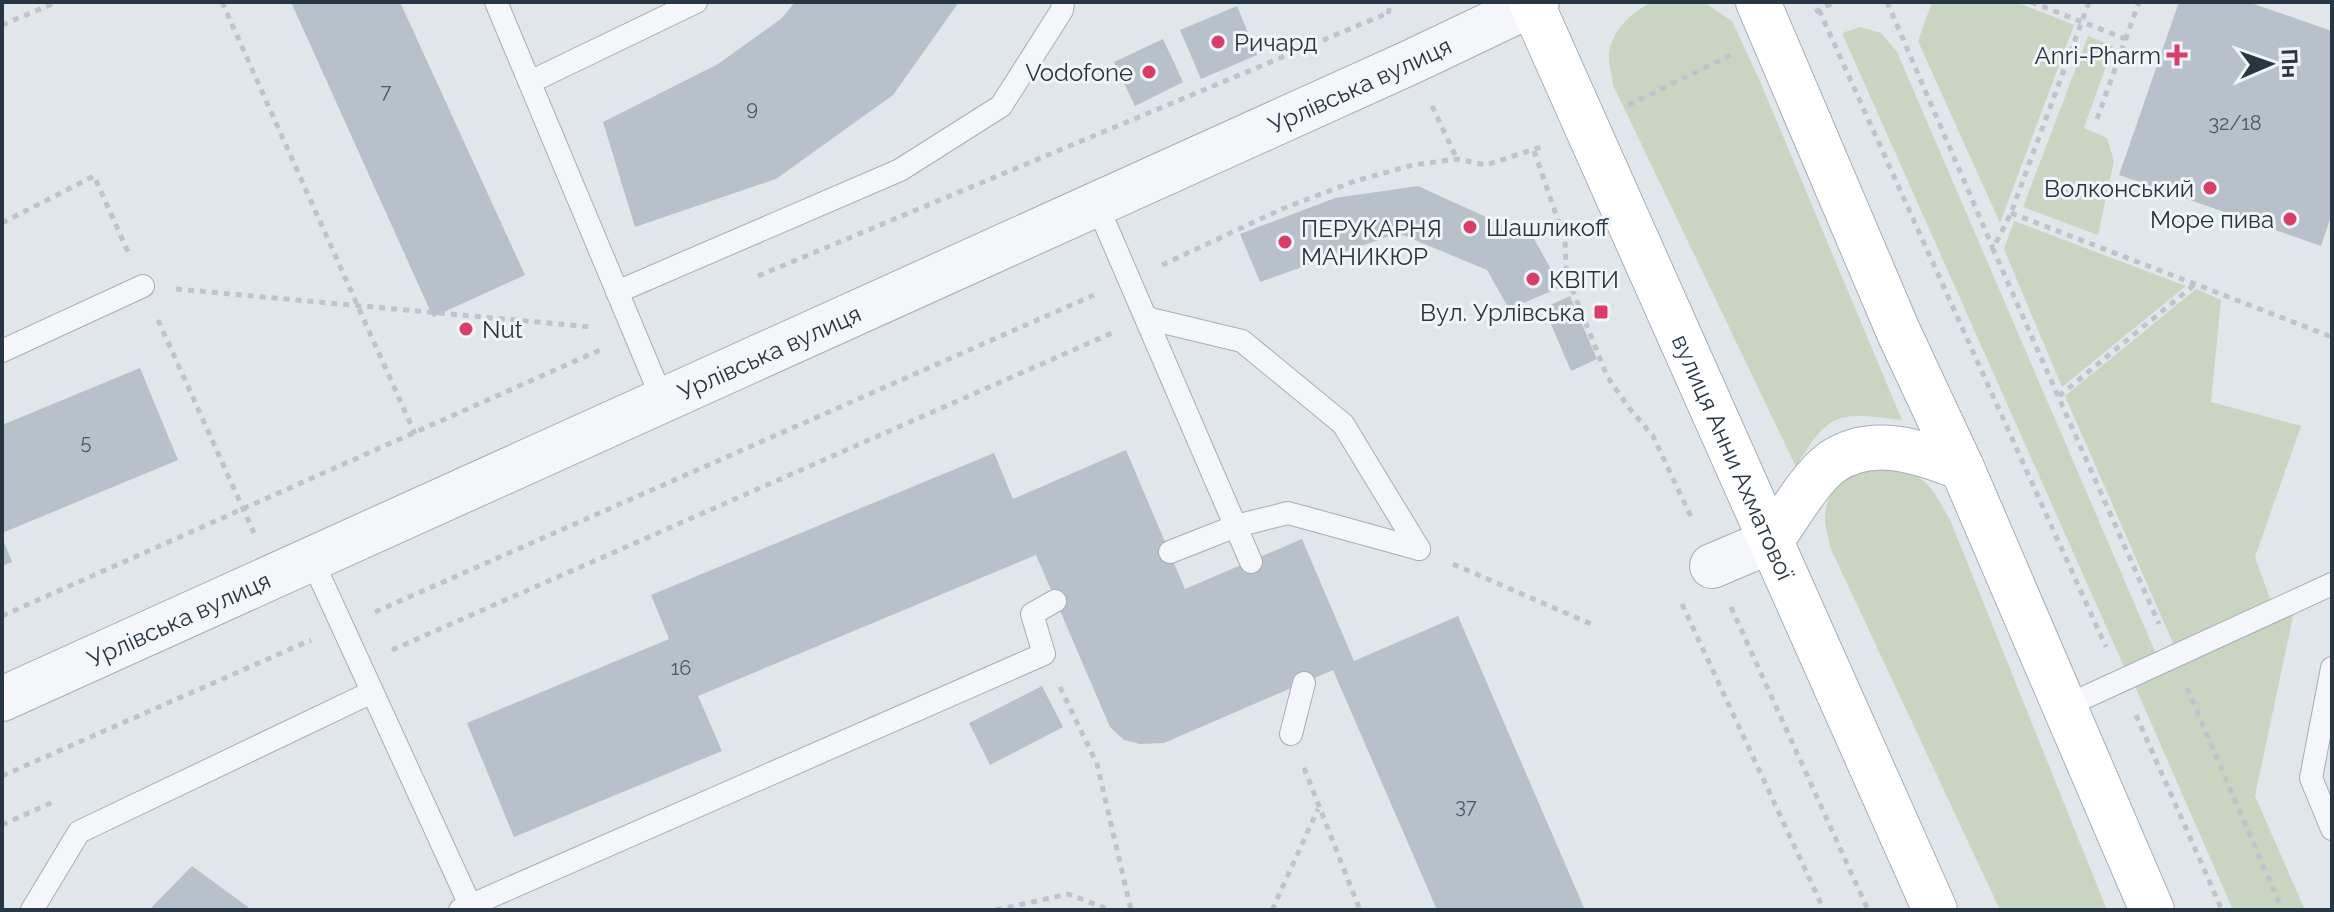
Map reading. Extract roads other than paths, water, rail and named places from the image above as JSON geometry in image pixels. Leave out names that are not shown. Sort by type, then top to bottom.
[{"type":"main road","name":"вулиця Анни Ахматової","points":[[1534,3],[1935,910]]},
{"type":"main road","points":[[1766,18],[1899,333],[1962,468],[2152,910]]},
{"type":"main road","points":[[1771,541],[1830,463],[1855,450],[1884,446],[1916,451],[1962,468]]},
{"type":"street","name":"Урлівська вулиця","points":[[2,699],[1097,205],[1534,3]]},
{"type":"street","points":[[1712,566],[1771,541]]},
{"type":"lane","points":[[496,2],[663,401]]},
{"type":"lane","points":[[530,82],[696,2]]},
{"type":"lane","points":[[617,292],[900,170],[1001,106],[1062,10],[1063,2]]},
{"type":"lane","points":[[1097,205],[1251,562]]},
{"type":"lane","points":[[2,351],[143,286]]},
{"type":"lane","points":[[1146,318],[1242,341],[1343,424],[1419,549],[1288,513],[1236,526],[1170,552]]},
{"type":"lane","points":[[292,568],[342,626],[465,907],[1044,654],[1032,614],[1055,601]]},
{"type":"lane","points":[[2066,706],[2332,584]]},
{"type":"lane","points":[[2332,668],[2311,778],[2332,829]]},
{"type":"lane","points":[[1291,734],[1304,683]]},
{"type":"lane","points":[[32,910],[79,832],[372,692]]},
{"type":"place","name":"Ричард","points":[[1218,42]]},
{"type":"place","name":"Anri-Pharm","points":[[2177,55]]},
{"type":"place","name":"Vodofone","points":[[1149,72]]},
{"type":"place","name":"Волконський","points":[[2210,188]]},
{"type":"place","name":"Море пива","points":[[2290,219]]},
{"type":"place","name":"Шашликоff","points":[[1470,227]]},
{"type":"place","name":"ПЕРУКАРНЯ МАНИКЮР","points":[[1285,242]]},
{"type":"place","name":"КВІТИ","points":[[1533,279]]},
{"type":"place","name":"Вул. Урлівська","points":[[1601,312]]},
{"type":"place","name":"Nut","points":[[466,329]]}]
